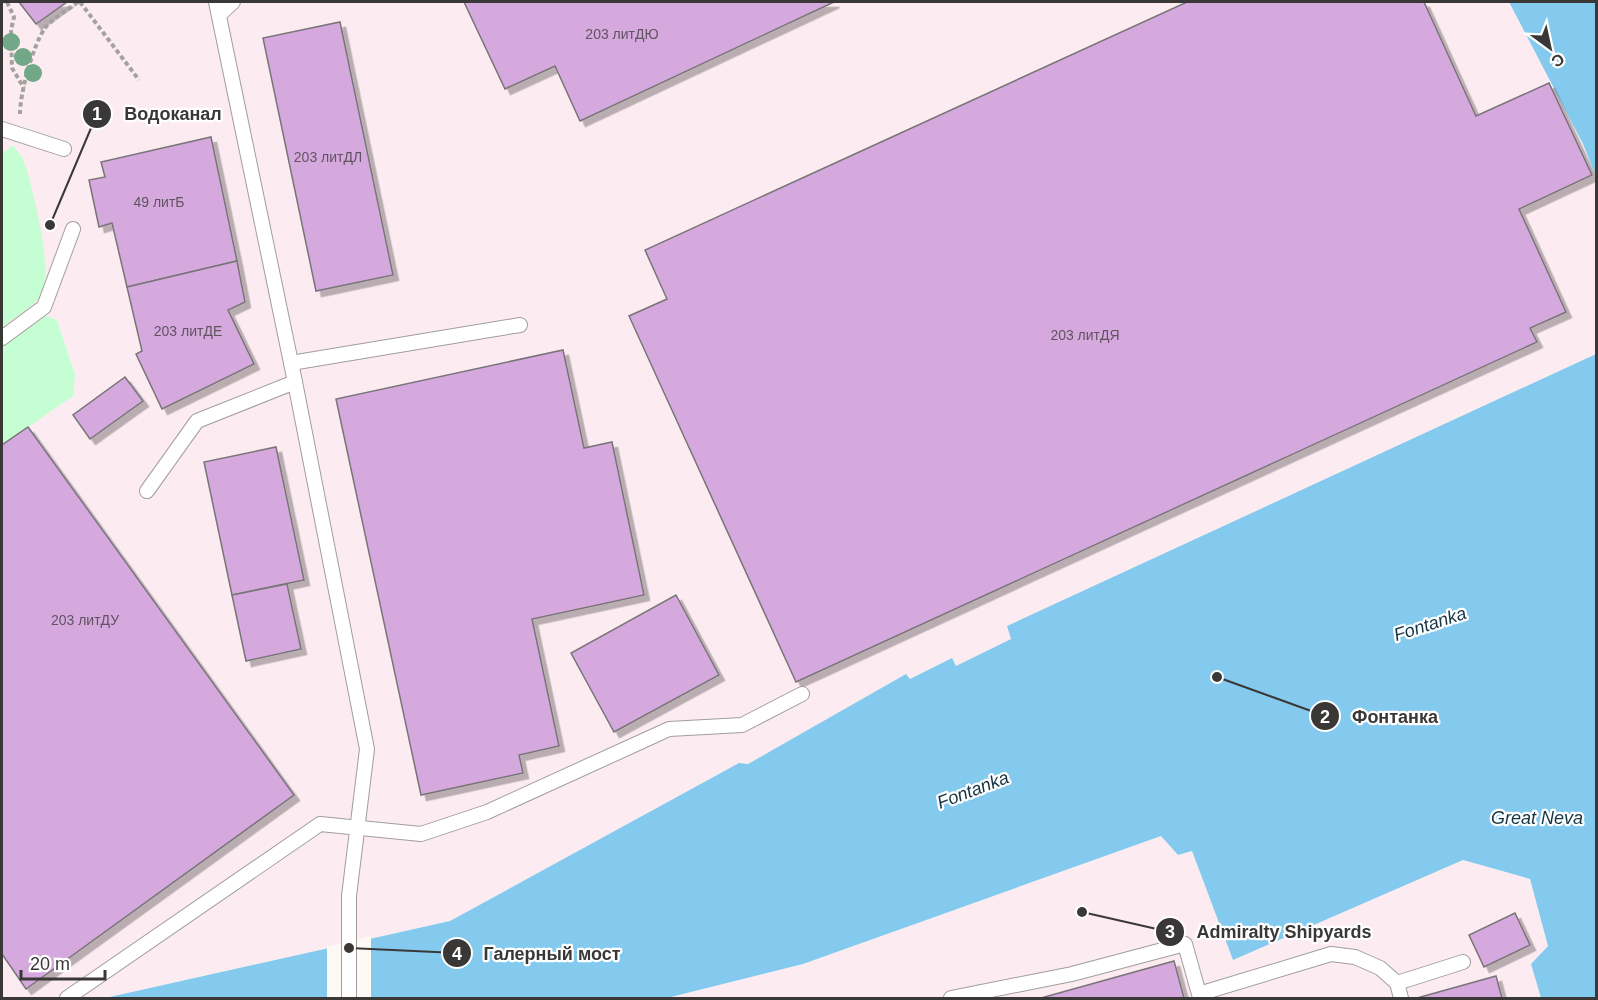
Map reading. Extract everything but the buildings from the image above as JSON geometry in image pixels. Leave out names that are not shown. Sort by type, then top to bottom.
[{"type":"lane","points":[[233,2],[217,8],[295,382],[367,749],[349,896],[349,999]]},
{"type":"lane","points":[[2,129],[64,149]]},
{"type":"lane","points":[[2,338],[44,307],[73,229]]},
{"type":"lane","points":[[291,363],[520,325]]},
{"type":"lane","points":[[147,491],[198,421],[295,382]]},
{"type":"lane","points":[[68,999],[320,824],[421,834],[487,812],[669,729],[742,725],[802,694]]},
{"type":"lane","points":[[951,999],[1072,974],[1185,944],[1200,996],[1331,954],[1355,957],[1380,968],[1396,984],[1401,999]]},
{"type":"lane","points":[[1396,984],[1462,962]]},
{"type":"path","points":[[7,2],[14,17],[11,30],[12,68],[24,88]]},
{"type":"path","points":[[21,135],[20,102],[40,37],[46,26],[79,2],[139,80]]},
{"type":"shaded area","points":[[2,2],[1509,2],[1583,144],[1596,176],[1596,354],[1008,626],[1011,639],[956,667],[951,658],[910,679],[906,675],[748,764],[739,763],[450,921],[105,998],[4,998],[2,996]]},
{"type":"shaded area","points":[[1161,836],[1178,855],[1192,851],[1233,960],[1462,860],[1530,879],[1548,946],[1531,964],[1541,998],[667,998],[803,964]]},
{"type":"green space","points":[[13,145],[23,159],[27,170],[42,236],[45,272],[44,287],[39,298],[2,327],[2,154]]},
{"type":"green space","points":[[44,315],[57,320],[75,375],[73,396],[2,445],[2,345]]},
{"type":"water","points":[[1509,2],[1596,2],[1596,176],[1583,144]]},
{"type":"water","points":[[1596,354],[1596,998],[1541,998],[1531,964],[1548,946],[1530,879],[1463,860],[1233,960],[1192,851],[1178,855],[1161,836],[803,964],[667,998],[105,998],[450,921],[739,763],[748,764],[906,674],[910,679],[952,658],[956,666],[1011,639],[1007,626]]},
{"type":"pier","points":[[371,936],[371,998],[327,998],[327,947]]},
{"type":"place","name":"Водоканал","points":[[50,225]]},
{"type":"place","name":"Фонтанка","points":[[1217,677]]},
{"type":"place","name":"Admiralty Shipyards","points":[[1082,912]]},
{"type":"place","name":"Галерный мост","points":[[349,948]]},
{"type":"water label","name":"Fontanka","points":[[1430,624]]},
{"type":"water label","name":"Fontanka","points":[[973,790]]},
{"type":"water label","name":"Great Neva","points":[[1537,818]]}]
